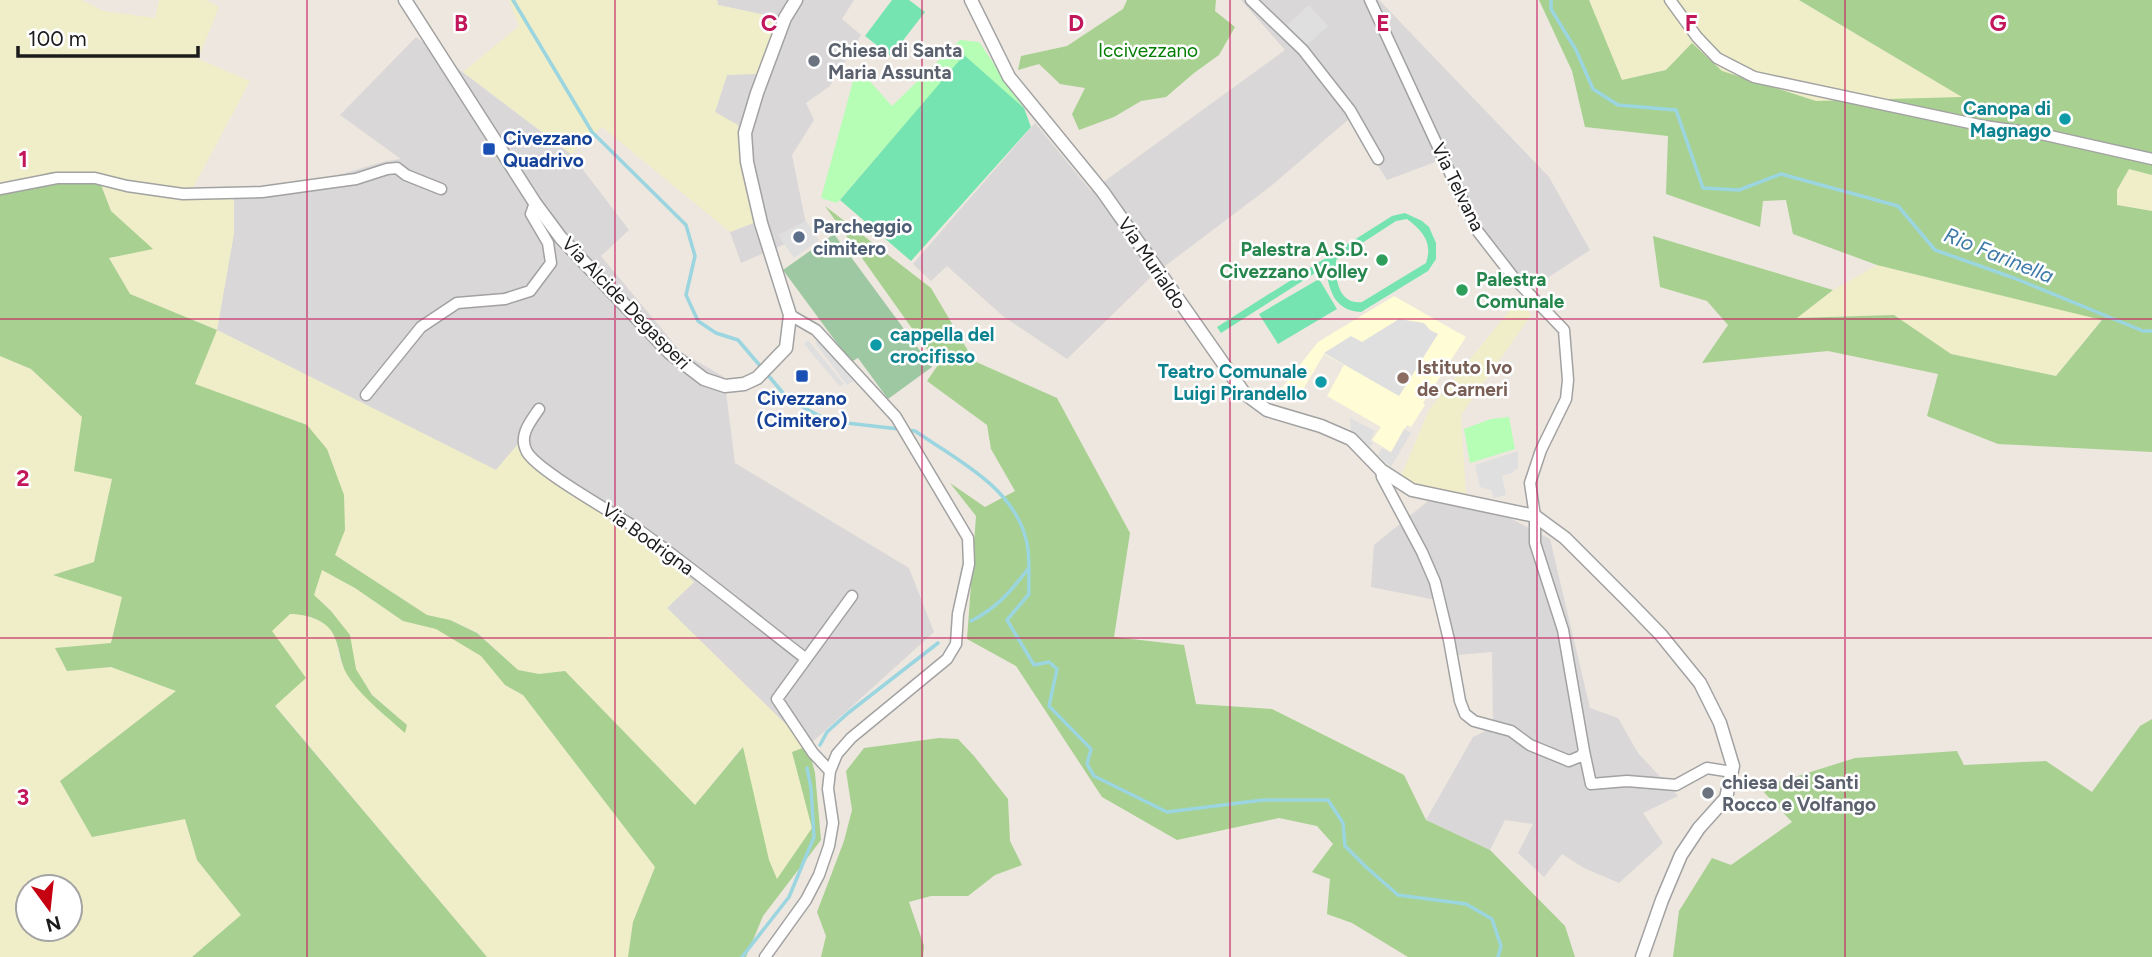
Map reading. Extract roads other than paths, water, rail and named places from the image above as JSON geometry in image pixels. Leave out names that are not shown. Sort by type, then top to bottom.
[{"type":"street","name":"Via Alcide Degasperi","points":[[405,0],[535,203],[561,238],[670,353],[704,379],[724,386],[744,384],[761,375],[786,348],[790,315],[761,223],[747,162],[745,133],[785,18],[796,0]]},
{"type":"street","name":"Via Murialdo","points":[[971,0],[1009,77],[1103,192],[1244,393],[1267,410],[1321,426],[1351,439],[1381,470],[1412,490],[1535,516]]},
{"type":"street","points":[[1251,0],[1303,50],[1350,110],[1378,159]]},
{"type":"street","name":"Via Telvana","points":[[1370,0],[1476,229],[1514,278],[1564,330],[1568,380],[1566,399],[1530,483],[1535,516],[1535,543],[1563,630],[1591,784],[1627,781],[1676,785],[1707,768],[1732,772]]},
{"type":"street","points":[[1670,0],[1697,37],[1717,58],[1754,77],[2152,159]]},
{"type":"street","points":[[0,189],[57,178],[96,178],[127,186],[183,194],[262,192],[356,179],[397,168],[406,175],[441,189]]},
{"type":"street","name":"Via Alcide Degasperi","points":[[366,395],[421,327],[457,303],[505,299],[530,291],[551,263],[548,243],[531,214],[535,203]]},
{"type":"street","points":[[765,957],[806,900],[830,846],[833,823],[828,789],[837,754],[851,738],[947,659],[956,644],[958,614],[969,564],[968,538],[896,417],[816,330],[790,315]]},
{"type":"street","name":"Via Bodrigna","points":[[540,409],[527,427],[523,442],[528,454],[545,469],[636,528],[805,658]]},
{"type":"street","name":"Via Murialdo","points":[[1381,470],[1381,477],[1422,551],[1435,582],[1465,714],[1474,721],[1511,731],[1530,745],[1569,761],[1581,756],[1584,751]]},
{"type":"street","points":[[1535,516],[1565,538],[1631,604],[1661,635],[1700,683],[1720,723],[1733,766],[1726,798],[1699,828],[1681,855],[1642,957]]},
{"type":"street","points":[[831,771],[813,753],[777,699],[852,596]]},
{"type":"waterway","points":[[513,0],[592,132],[686,225],[695,256],[686,295],[698,321],[716,333],[738,340],[762,368]]},
{"type":"waterway","name":"Rio Farinella","points":[[1551,0],[1551,9],[1576,50],[1593,89],[1618,105],[1676,110],[1703,188],[1739,190],[1781,174],[1898,206],[1935,250],[2014,278],[2143,331],[2152,331]]},
{"type":"waterway","points":[[767,374],[788,399],[829,421],[899,429]]},
{"type":"waterway","points":[[907,430],[915,431],[981,476],[1009,504],[1019,521],[1028,552],[1029,594],[1007,620],[1034,665],[1049,662],[1057,669],[1049,706],[1091,749],[1087,764],[1094,776],[1167,812],[1263,800],[1328,800],[1343,823],[1345,846],[1398,895],[1466,904],[1492,919],[1501,946],[1498,957]]},
{"type":"waterway","points":[[971,621],[1003,598],[1028,569]]},
{"type":"waterway","points":[[820,745],[827,732],[848,713],[938,643]]},
{"type":"waterway","points":[[742,957],[789,897],[814,837],[807,768]]},
{"type":"place","name":"Chiesa di Santa Maria Assunta","points":[[814,61]]},
{"type":"place","name":"Canopa di Magnago","points":[[2065,119]]},
{"type":"place","name":"Civezzano Quadrivo","points":[[489,149]]},
{"type":"place","name":"Parcheggio cimitero","points":[[799,237]]},
{"type":"place","name":"Palestra A.S.D. Civezzano Volley","points":[[1382,260]]},
{"type":"place","name":"Palestra Comunale","points":[[1462,290]]},
{"type":"place","name":"cappella del crocifisso","points":[[876,345]]},
{"type":"place","name":"Civezzano (Cimitero)","points":[[802,376]]},
{"type":"place","name":"Istituto Ivo de Carneri","points":[[1403,378]]},
{"type":"place","name":"Teatro Comunale Luigi Pirandello","points":[[1321,382]]},
{"type":"place","name":"chiesa dei Santi Rocco e Volfango","points":[[1708,793]]},
{"type":"park label","name":"Iccivezzano","points":[[1148,50]]}]
